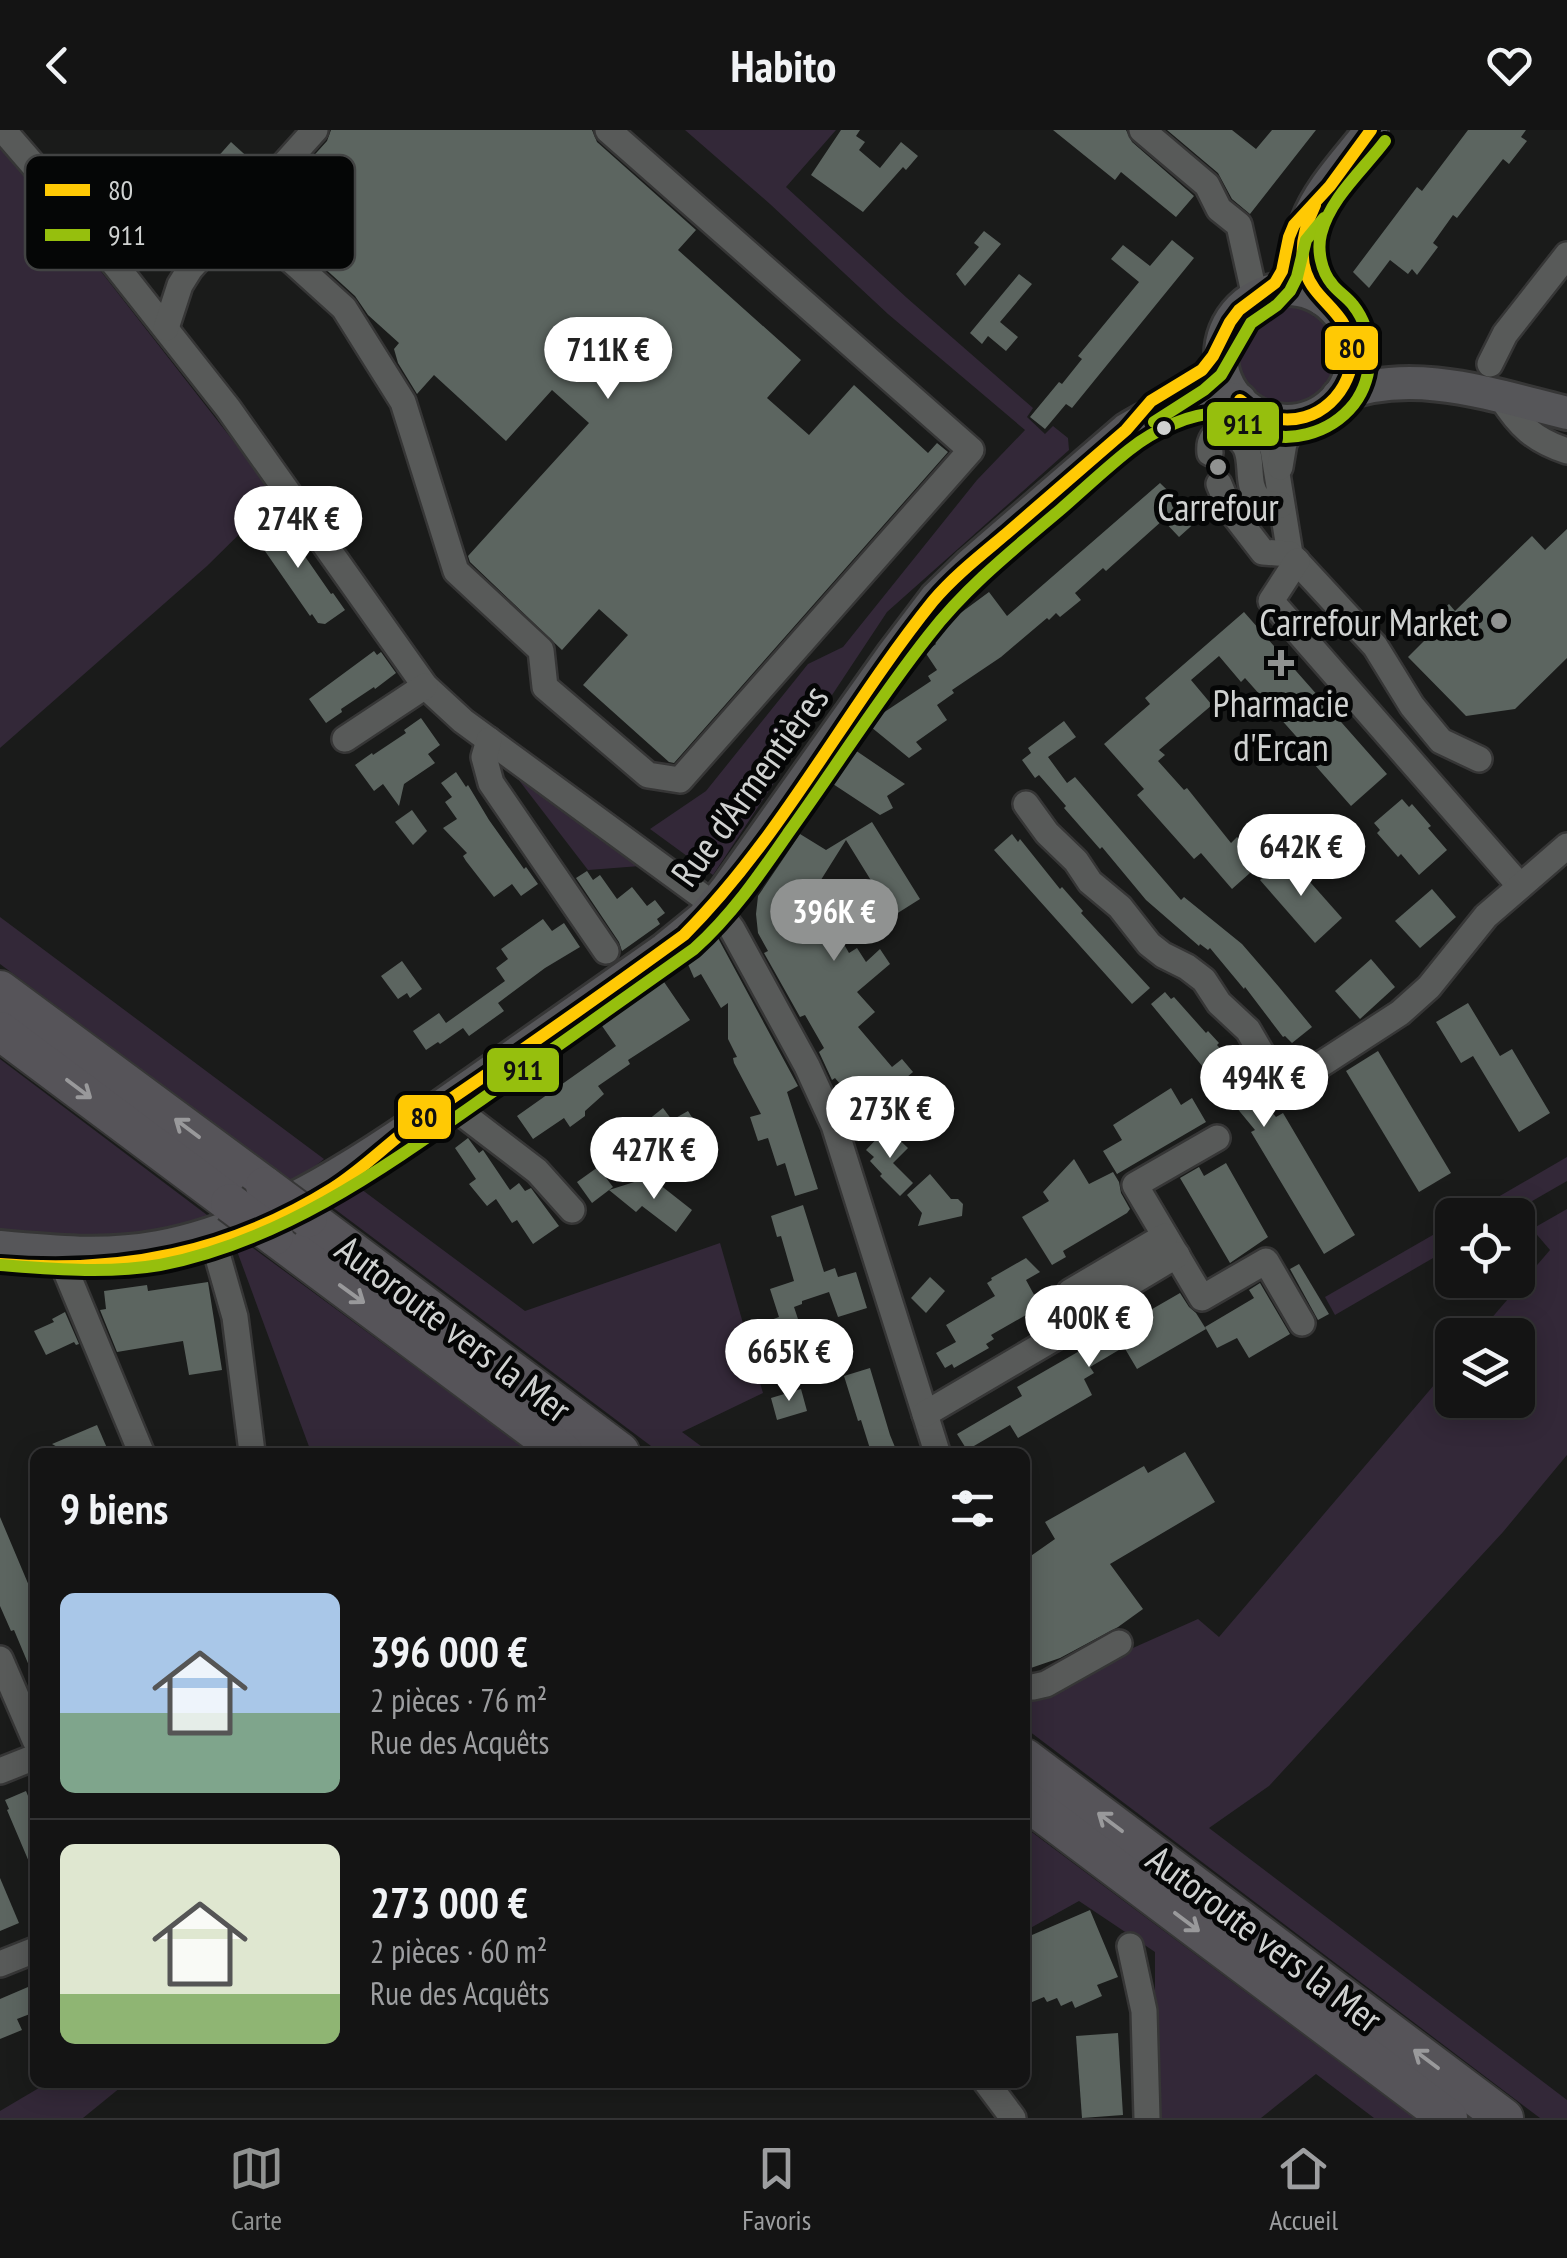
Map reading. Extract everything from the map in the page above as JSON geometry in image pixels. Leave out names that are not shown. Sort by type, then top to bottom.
[{"type":"highway","name":"Autoroute vers la Mer","points":[[0,990],[615,1448]]},
{"type":"highway","points":[[0,1032],[219,1227],[274,1236],[558,1448]]},
{"type":"highway","name":"Autoroute vers la Mer","points":[[1030,1762],[1504,2118]]},
{"type":"highway","points":[[1030,1804],[1448,2118]]},
{"type":"main road","points":[[1371,130],[1292,228],[1280,275],[1236,313],[1227,328],[1222,344],[1226,378],[1249,407],[1274,419],[1298,419],[1363,386],[1490,384]]},
{"type":"main road","points":[[1316,202],[1305,224],[1302,251],[1310,279],[1363,348],[1382,359],[1490,384],[1567,413]]},
{"type":"main road","points":[[1261,295],[1283,289],[1299,290],[1322,299]]},
{"type":"main road","points":[[1338,396],[1350,371],[1350,335]]},
{"type":"main road","name":"Rue d'Armentières","points":[[0,1264],[170,1245],[278,1205],[394,1140],[684,935],[748,862],[936,598],[1126,430],[1153,399],[1199,373],[1222,344]]},
{"type":"main road","name":"Rue d'Armentières","points":[[1126,430],[1156,413],[1192,400],[1215,397],[1249,407]]},
{"type":"main road","name":"Rue d'Armentières","points":[[0,1246],[62,1260]]},
{"type":"street","points":[[3,130],[25,155]]},
{"type":"street","points":[[292,155],[315,130]]},
{"type":"street","points":[[302,270],[344,308],[403,402],[456,571],[541,650],[546,687],[648,775],[680,780],[971,450],[608,130]]},
{"type":"street","points":[[1142,130],[1207,185],[1219,209],[1238,226],[1250,279],[1261,295]]},
{"type":"street","points":[[1567,255],[1505,334],[1490,384],[1531,434],[1567,451]]},
{"type":"street","points":[[120,270],[244,429],[425,686],[453,713],[714,905],[732,928],[834,1124],[936,1448]]},
{"type":"street","points":[[166,328],[189,270]]},
{"type":"street","points":[[1249,407],[1271,442],[1293,557],[1375,646],[1412,706],[1440,741],[1479,759]]},
{"type":"street","points":[[1278,477],[1284,443],[1298,419]]},
{"type":"street","points":[[1210,453],[1209,444],[1215,435],[1234,435],[1247,450],[1258,499],[1281,505]]},
{"type":"street","points":[[1219,484],[1229,508],[1263,552],[1293,557]]},
{"type":"street","points":[[1293,557],[1271,601],[1520,886]]},
{"type":"street","points":[[345,739],[425,686]]},
{"type":"street","points":[[489,740],[484,757],[491,783],[606,951]]},
{"type":"street","points":[[1026,804],[1090,882],[1120,907],[1149,944],[1204,980],[1219,1003],[1248,1030],[1261,1056],[1279,1069],[1295,1073],[1312,1068],[1390,1021],[1429,987],[1486,916],[1567,846]]},
{"type":"street","points":[[447,1102],[537,1171],[572,1210]]},
{"type":"street","points":[[1217,1138],[1136,1184],[1202,1298],[1266,1261],[1302,1323]]},
{"type":"street","points":[[219,1227],[236,1317],[252,1448]]},
{"type":"street","points":[[926,1414],[1056,1336],[1072,1318],[1171,1245]]},
{"type":"street","points":[[62,1260],[140,1448]]},
{"type":"street","points":[[1030,1686],[1046,1684],[1119,1643]]},
{"type":"street","points":[[0,1659],[30,1728]]},
{"type":"street","points":[[0,1771],[30,1759]]},
{"type":"street","points":[[1130,1946],[1144,2011],[1146,2118]]},
{"type":"street","points":[[0,1964],[30,1952]]},
{"type":"street","points":[[990,2088],[1013,2118]]},
{"type":"shaded area","points":[[685,130],[836,130],[786,187],[1033,408],[1027,417],[1045,434],[1053,426],[1068,438],[1069,450],[887,612],[713,875],[650,829],[706,791],[808,664],[843,647],[977,480],[1025,430],[888,314]]},
{"type":"shaded area","points":[[0,142],[25,174],[25,270],[100,270],[277,497],[207,566],[0,748]]},
{"type":"shaded area","points":[[1287,305],[1306,308],[1322,319],[1333,335],[1333,373],[1322,389],[1306,400],[1287,403],[1268,400],[1252,389],[1241,373],[1238,354],[1241,335],[1252,319],[1268,308]]},
{"type":"shaded area","points":[[518,779],[548,797],[640,866],[588,870]]},
{"type":"shaded area","points":[[0,917],[324,1159],[294,1183],[0,964]]},
{"type":"shaded area","points":[[0,1059],[211,1218],[127,1240],[0,1233]]},
{"type":"shaded area","points":[[1567,1157],[1567,1181],[1535,1199],[1496,1198]]},
{"type":"shaded area","points":[[361,1189],[525,1311],[720,1243],[763,1393],[682,1432],[704,1448],[654,1448],[332,1207]]},
{"type":"shaded area","points":[[1567,1209],[1567,1455],[1503,1532],[1269,1786],[1209,1828],[1567,2100],[1567,2118],[1540,2118],[1030,1732],[1030,1694],[1198,1619],[1219,1637],[1435,1384],[1435,1418],[1535,1418],[1535,1318],[1492,1318],[1509,1298],[1535,1298],[1535,1267],[1550,1250],[1535,1227]]},
{"type":"shaded area","points":[[1435,1234],[1435,1257],[1335,1315],[1325,1297]]},
{"type":"shaded area","points":[[249,1245],[525,1448],[310,1448],[237,1251]]},
{"type":"shaded area","points":[[1030,1831],[1414,2118],[1374,2118],[1316,2074],[1261,2118],[1155,2118],[1155,1952],[1079,1901],[1030,1928]]},
{"type":"shaded area","points":[[39,2088],[120,2088],[83,2118],[0,2118],[0,2111]]},
{"type":"building","points":[[331,130],[592,130],[597,142],[696,230],[678,250],[801,360],[767,398],[809,435],[854,385],[928,453],[937,443],[948,452],[674,763],[583,685],[628,635],[599,609],[562,650],[468,556],[589,423],[552,390],[506,441],[434,375],[417,394],[398,363],[394,349],[399,343],[327,270],[355,270],[355,155],[314,155]]},
{"type":"building","points":[[841,130],[860,130],[856,136],[865,142],[859,150],[880,168],[901,142],[918,156],[863,212],[811,175]]},
{"type":"building","points":[[1053,130],[1126,130],[1132,142],[1194,196],[1176,217],[1121,172],[1115,180]]},
{"type":"building","points":[[1167,130],[1232,130],[1256,149],[1272,130],[1316,130],[1250,214],[1232,199],[1218,173]]},
{"type":"building","points":[[1468,130],[1526,130],[1521,137],[1527,141],[1509,164],[1503,159],[1457,218],[1453,215],[1433,243],[1438,247],[1417,275],[1412,269],[1408,274],[1390,260],[1369,288],[1353,272],[1417,187],[1422,191]]},
{"type":"building","points":[[231,142],[245,155],[219,155]]},
{"type":"building","points":[[984,231],[1001,244],[965,286],[956,274],[979,247],[974,243]]},
{"type":"building","points":[[1172,240],[1194,258],[1072,408],[1066,404],[1045,429],[1030,417],[1059,382],[1062,384],[1082,359],[1078,356],[1139,282],[1111,259],[1123,245],[1150,266]]},
{"type":"building","points":[[1019,274],[1032,284],[1000,322],[1018,337],[1006,351],[988,336],[982,344],[970,333]]},
{"type":"building","points":[[1160,483],[1198,520],[1179,537],[1163,520],[1075,593],[1081,600],[1060,617],[1056,613],[1047,618],[1001,657],[952,690],[954,693],[937,705],[947,720],[916,742],[922,749],[909,758],[871,727],[883,713],[931,681],[928,676],[937,670],[925,652],[936,644],[932,639],[947,623],[989,592],[1007,616]]},
{"type":"building","points":[[276,511],[345,610],[325,624],[310,616],[258,541],[267,535],[259,523]]},
{"type":"building","name":"Carrefour Market","points":[[1567,529],[1567,658],[1515,709],[1466,716],[1408,657],[1428,637],[1421,630],[1449,604],[1455,611],[1532,536],[1545,550]]},
{"type":"building","points":[[1244,612],[1387,774],[1351,806],[1299,747],[1303,744],[1278,716],[1274,719],[1265,708],[1269,705],[1245,678],[1241,682],[1219,656],[1191,680],[1212,705],[1159,750],[1165,755],[1158,761],[1184,790],[1187,788],[1231,843],[1237,837],[1260,864],[1232,889],[1201,853],[1194,859],[1137,795],[1144,789],[1104,744],[1150,704],[1145,698]]},
{"type":"building","points":[[374,651],[377,655],[381,652],[396,673],[326,723],[309,699]]},
{"type":"building","points":[[421,718],[440,745],[428,754],[435,763],[404,784],[399,806],[383,784],[374,791],[355,765],[406,733],[404,730]]},
{"type":"building","points":[[1064,721],[1076,737],[1048,757],[1067,783],[1075,777],[1181,900],[1184,897],[1242,944],[1279,987],[1312,1027],[1292,1043],[1210,948],[1199,946],[1146,900],[1022,760],[1031,753],[1028,748]]},
{"type":"building","points":[[855,750],[905,784],[887,796],[893,808],[880,815],[833,784]]},
{"type":"building","points":[[456,772],[538,884],[521,896],[512,884],[494,897],[466,861],[463,856],[467,853],[443,828],[457,819],[445,802],[452,797],[441,783]]},
{"type":"building","points":[[1402,799],[1409,807],[1412,804],[1447,850],[1419,875],[1377,833],[1380,830],[1374,823]]},
{"type":"building","points":[[412,810],[427,831],[413,845],[395,822]]},
{"type":"building","points":[[872,822],[920,899],[893,916],[846,840],[819,883],[824,891],[813,896],[796,914],[816,943],[837,932],[849,953],[857,948],[866,962],[880,949],[890,964],[857,992],[875,1012],[858,1027],[892,1067],[902,1059],[913,1072],[887,1094],[895,1108],[872,1128],[854,1108],[858,1105],[835,1078],[832,1080],[819,1052],[824,1048],[805,1015],[800,1017],[764,953],[768,951],[758,933],[756,914],[758,896],[800,834],[826,850]]},
{"type":"building","points":[[1012,834],[1150,988],[1132,1004],[994,850]]},
{"type":"building","points":[[1287,856],[1342,918],[1315,943],[1260,880]]},
{"type":"building","points":[[587,871],[593,880],[600,875],[617,899],[632,887],[647,906],[655,900],[665,913],[657,919],[660,924],[622,951],[576,878]]},
{"type":"building","points":[[1432,889],[1456,917],[1420,948],[1395,921]]},
{"type":"building","points":[[543,919],[552,931],[564,923],[580,947],[498,1003],[504,1011],[469,1036],[463,1028],[426,1050],[413,1031],[439,1013],[446,1023],[505,981],[496,968],[508,959],[501,949]]},
{"type":"building","points":[[718,938],[798,1086],[787,1092],[818,1189],[795,1196],[785,1163],[777,1166],[768,1138],[758,1141],[750,1117],[761,1114],[734,1063],[733,1058],[737,1057],[728,1039],[728,1003],[721,1008],[701,974],[694,978],[687,962]]},
{"type":"building","points":[[1371,959],[1395,987],[1360,1019],[1335,991]]},
{"type":"building","points":[[402,961],[422,989],[410,998],[407,993],[398,999],[381,976]]},
{"type":"building","points":[[662,979],[690,1020],[628,1060],[630,1064],[598,1086],[604,1094],[585,1111],[585,1116],[570,1127],[564,1118],[533,1139],[517,1116],[616,1046],[600,1023]]},
{"type":"building","points":[[1165,992],[1219,1043],[1276,1117],[1283,1113],[1355,1235],[1324,1254],[1251,1132],[1255,1130],[1151,1004]]},
{"type":"building","points":[[1468,1003],[1500,1056],[1512,1049],[1550,1113],[1519,1132],[1473,1056],[1461,1063],[1436,1022]]},
{"type":"building","points":[[1378,1051],[1451,1173],[1419,1192],[1346,1071]]},
{"type":"building","points":[[1171,1088],[1181,1105],[1192,1098],[1206,1122],[1117,1174],[1103,1151],[1122,1140],[1113,1125]]},
{"type":"building","points":[[663,1108],[672,1120],[688,1111],[700,1130],[669,1148],[648,1120]]},
{"type":"building","points":[[887,1128],[908,1148],[893,1163],[913,1183],[900,1196],[880,1176],[870,1161],[874,1157],[866,1150]]},
{"type":"building","points":[[468,1138],[479,1153],[483,1150],[510,1190],[519,1183],[525,1191],[531,1188],[559,1226],[533,1244],[496,1199],[487,1206],[469,1184],[476,1179],[455,1148]]},
{"type":"building","points":[[1074,1159],[1089,1184],[1113,1172],[1130,1209],[1063,1251],[1066,1257],[1052,1265],[1022,1217],[1049,1201],[1043,1192]]},
{"type":"building","points":[[1226,1163],[1268,1237],[1230,1263],[1180,1178],[1199,1167],[1204,1176]]},
{"type":"building","points":[[598,1167],[613,1187],[592,1203],[577,1182]]},
{"type":"building","points":[[930,1174],[951,1199],[963,1204],[962,1216],[918,1226],[922,1213],[907,1195]]},
{"type":"building","points":[[650,1177],[692,1210],[676,1232],[642,1206],[636,1212],[609,1190]]},
{"type":"building","points":[[803,1205],[824,1272],[835,1268],[838,1277],[856,1272],[867,1308],[838,1317],[829,1292],[802,1301],[794,1307],[805,1340],[836,1330],[841,1346],[759,1370],[746,1329],[779,1317],[770,1289],[794,1281],[771,1216]]},
{"type":"building","points":[[1026,1258],[1040,1272],[1026,1280],[1038,1302],[1030,1307],[1033,1311],[991,1335],[994,1339],[986,1344],[989,1348],[954,1368],[952,1364],[945,1368],[936,1353],[956,1342],[946,1325],[995,1296],[987,1283],[991,1278]]},
{"type":"building","points":[[1299,1264],[1329,1314],[1318,1320],[1290,1269]]},
{"type":"building","points":[[930,1277],[945,1291],[926,1313],[911,1298]]},
{"type":"building","points":[[208,1282],[222,1370],[189,1375],[183,1341],[117,1352],[100,1310],[106,1309],[104,1291],[147,1285],[148,1291]]},
{"type":"building","points":[[1260,1283],[1290,1334],[1249,1358],[1237,1338],[1217,1348],[1205,1327],[1254,1298],[1249,1290]]},
{"type":"building","points":[[1180,1293],[1206,1329],[1137,1369],[1124,1347],[1090,1367],[1094,1373],[1084,1379],[1092,1395],[1018,1438],[1010,1425],[966,1448],[957,1434],[1022,1396],[1017,1387]]},
{"type":"building","points":[[65,1312],[79,1344],[74,1342],[46,1355],[34,1331]]},
{"type":"building","points":[[870,1368],[895,1448],[870,1448],[844,1376]]},
{"type":"building","points":[[801,1389],[807,1411],[777,1420],[771,1398]]},
{"type":"building","points":[[97,1425],[107,1448],[59,1448],[52,1444]]},
{"type":"building","points":[[1185,1452],[1215,1502],[1110,1564],[1143,1609],[1060,1658],[1030,1668],[1030,1556],[1055,1539],[1045,1522],[1144,1466],[1148,1473]]},
{"type":"building","points":[[0,1517],[30,1588],[30,1668],[0,1606]]},
{"type":"building","points":[[26,1791],[30,1801],[30,1864],[7,1810],[5,1800]]},
{"type":"building","points":[[0,1878],[19,1923],[0,1931]]},
{"type":"building","points":[[1090,1910],[1118,1977],[1097,1985],[1102,1996],[1075,2008],[1072,2001],[1061,2006],[1057,1998],[1047,2002],[1044,1997],[1030,2003],[1030,1936]]},
{"type":"building","points":[[30,1986],[30,2014],[17,2019],[22,2030],[0,2039],[0,1999]]},
{"type":"building","points":[[1118,2033],[1123,2115],[1082,2118],[1076,2036]]},
{"type":"transit line","name":"80","points":[[0,1264],[88,1265],[173,1254],[254,1229],[294,1210],[344,1181],[417,1122],[684,935],[752,857],[933,601],[1126,430],[1151,401],[1202,370],[1239,310],[1275,283],[1294,225],[1330,186],[1371,130]]},
{"type":"transit line","name":"911","points":[[0,1265],[140,1268],[206,1254],[251,1238],[377,1171],[694,949],[756,879],[943,617],[991,569],[1120,457],[1161,429],[1201,415],[1226,414],[1265,434],[1293,436],[1320,430],[1354,404],[1366,381],[1369,341],[1351,302],[1325,273],[1320,240],[1332,208],[1385,141]]},
{"type":"transit line","name":"80","points":[[1240,400],[1270,417],[1296,419],[1330,403],[1347,379],[1350,337],[1339,317],[1313,287],[1304,264],[1304,238],[1315,205]]},
{"type":"transit line","name":"911","points":[[1154,422],[1221,375],[1251,323],[1290,291],[1306,240],[1324,218]]},
{"type":"place","name":"Carrefour","points":[[1218,467]]},
{"type":"place","name":"Carrefour Market","points":[[1499,621]]},
{"type":"place","name":"Pharmacie d'Ercan","points":[[1281,663]]}]
